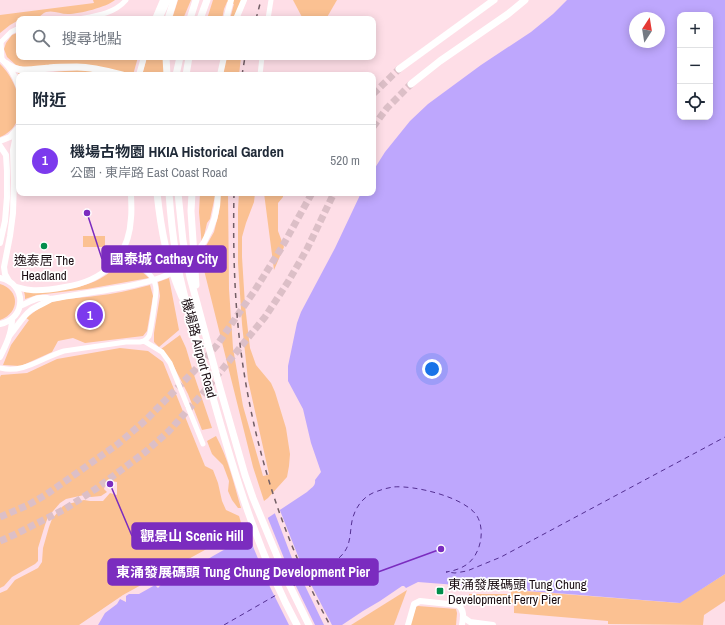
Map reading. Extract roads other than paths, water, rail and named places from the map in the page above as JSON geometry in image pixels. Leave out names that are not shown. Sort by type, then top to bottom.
[{"type":"highway","points":[[169,16],[174,0]]},
{"type":"highway","points":[[191,16],[196,0]]},
{"type":"highway","points":[[201,16],[207,0]]},
{"type":"highway","points":[[399,69],[494,0]]},
{"type":"highway","points":[[411,84],[440,61],[502,18],[525,0]]},
{"type":"highway","points":[[3,60],[14,68],[23,70],[76,67],[99,69],[110,72]]},
{"type":"highway","points":[[166,60],[167,72]]},
{"type":"highway","points":[[177,72],[179,60]]},
{"type":"highway","points":[[187,72],[189,60]]},
{"type":"highway","points":[[157,196],[161,226],[174,279],[191,318]]},
{"type":"highway","name":"機場路 Airport Road","points":[[169,196],[171,226],[179,270],[218,417],[244,501],[261,546],[274,578],[297,625]]},
{"type":"highway","name":"機場路 Airport Road","points":[[178,196],[185,252],[197,303],[239,455],[253,498],[287,580],[309,625]]},
{"type":"highway","points":[[192,196],[191,211],[197,303]]},
{"type":"main road","points":[[156,16],[163,0]]},
{"type":"main road","points":[[160,16],[168,0]]},
{"type":"main road","points":[[237,16],[244,0]]},
{"type":"main road","points":[[227,16],[231,1]]},
{"type":"main road","points":[[3,60],[16,79]]},
{"type":"main road","points":[[140,72],[143,60]]},
{"type":"main road","points":[[219,72],[220,60]]},
{"type":"main road","points":[[220,72],[223,60]]},
{"type":"main road","points":[[0,141],[10,137],[16,130]]},
{"type":"main road","points":[[0,324],[12,319],[18,312],[20,306],[20,296],[16,287],[9,281],[5,274],[4,267],[13,213],[13,150],[16,134]]},
{"type":"main road","points":[[0,146],[4,152],[6,160],[5,221],[1,230],[0,244]]},
{"type":"main road","points":[[16,287],[29,290],[41,290],[75,286],[102,274],[120,255],[125,245],[132,219],[131,196]]},
{"type":"main road","points":[[20,306],[41,297],[51,299],[143,284],[167,275],[185,264],[199,250],[211,230],[215,217],[218,196]]},
{"type":"main road","points":[[0,278],[9,281]]},
{"type":"main road","points":[[0,357],[10,335],[22,319],[32,310],[51,299]]},
{"type":"main road","points":[[10,335],[12,319]]},
{"type":"main road","points":[[408,625],[414,604],[418,601],[458,605],[462,609],[462,625]]},
{"type":"main road","points":[[463,617],[470,622],[493,625]]},
{"type":"street","points":[[98,16],[111,12],[126,0]]},
{"type":"street","points":[[268,16],[271,0]]},
{"type":"street","points":[[3,60],[1,42],[11,32],[16,30]]},
{"type":"street","points":[[260,72],[262,60]]},
{"type":"street","points":[[0,368],[9,370],[23,368],[64,351],[126,342],[138,342],[148,338],[155,299],[155,285],[151,276],[136,264],[120,255]]},
{"type":"street","points":[[144,340],[162,352],[170,363],[204,444]]},
{"type":"tunnel","points":[[376,91],[399,69]]},
{"type":"tunnel","points":[[376,123],[387,108],[411,84]]},
{"type":"tunnel","points":[[0,517],[28,505],[47,494],[118,444],[147,419],[195,370],[217,345],[255,290],[282,247],[310,196]]},
{"type":"tunnel","points":[[0,541],[65,509],[97,488],[144,453],[169,431],[203,393],[265,317],[307,249],[333,196]]},
{"type":"railway","points":[[257,16],[261,0]]},
{"type":"railway","points":[[242,72],[244,60]]},
{"type":"railway","points":[[234,196],[236,306],[245,381],[252,417],[272,489],[297,559],[330,625]]},
{"type":"place","name":"國泰城 Cathay City","points":[[87,213]]},
{"type":"place","name":"逸泰居 The Headland","points":[[44,246]]},
{"type":"place","name":"機場古物園 HKIA Historical Garden","points":[[90,315]]},
{"type":"place","name":"觀景山 Scenic Hill","points":[[110,484]]},
{"type":"place","name":"東涌發展碼頭 Tung Chung Development Pier","points":[[441,549]]},
{"type":"place","name":"東涌發展碼頭 Tung Chung Development Ferry Pier","points":[[440,591]]}]
